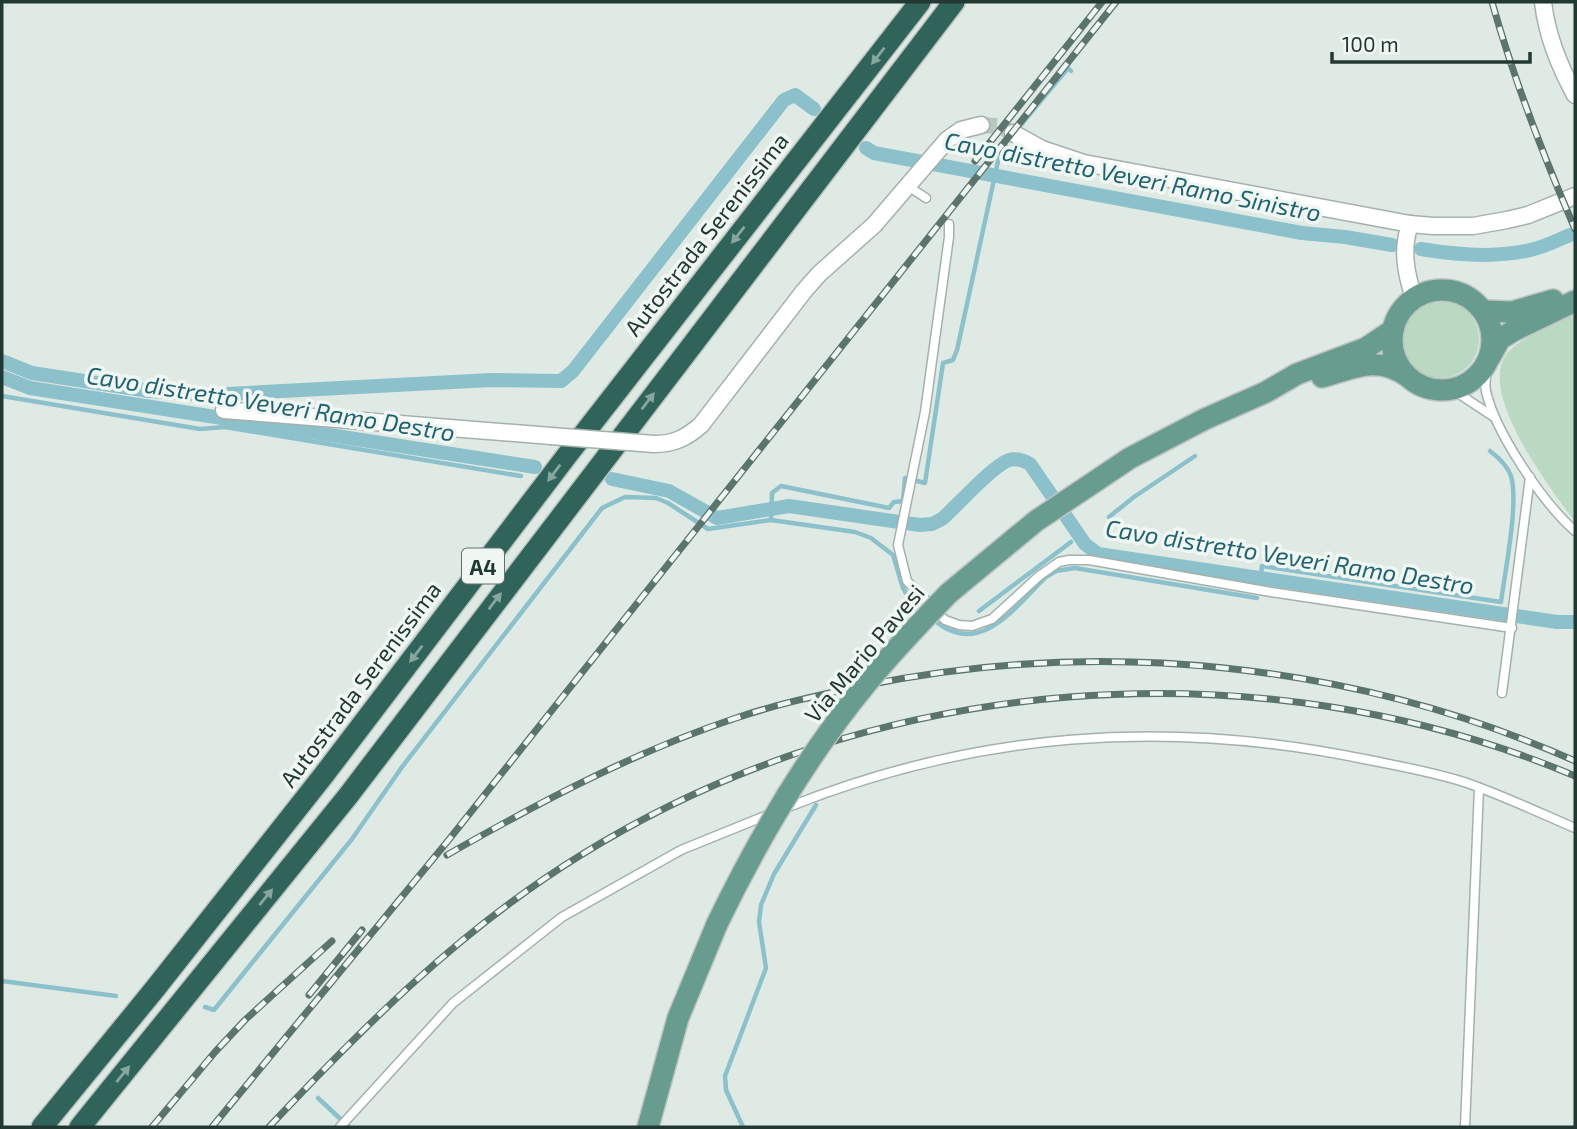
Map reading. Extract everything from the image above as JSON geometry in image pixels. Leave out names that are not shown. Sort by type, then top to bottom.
[{"type":"highway","name":"Autostrada Serenissima","points":[[42,1127],[323,776],[565,458],[920,2]]},
{"type":"highway","name":"A4","points":[[80,1127],[348,796],[954,2]]},
{"type":"main road","points":[[1407,376],[1397,363],[1392,347],[1393,330],[1405,307],[1429,292],[1444,290],[1473,300],[1490,326],[1493,341],[1490,357]]},
{"type":"main road","points":[[1483,312],[1522,310],[1575,293]]},
{"type":"main road","points":[[1266,392],[1371,365],[1387,365],[1420,386],[1436,391],[1454,390],[1469,383],[1482,372],[1500,339],[1575,301]]},
{"type":"main road","points":[[1266,392],[1313,367],[1366,348],[1393,330]]},
{"type":"main road","name":"Via Mario Pavesi","points":[[649,1127],[678,1018],[739,878],[779,808],[836,724],[893,653],[949,593],[1059,504],[1166,438],[1266,392]]},
{"type":"street","points":[[1543,2],[1549,37],[1575,95]]},
{"type":"street","points":[[224,410],[654,444],[673,443],[701,425],[804,291],[874,225],[934,152],[961,130],[981,125]]},
{"type":"street","points":[[1013,133],[1042,149],[1084,163],[1409,224],[1473,226],[1528,215],[1575,196]]},
{"type":"street","points":[[1409,224],[1405,238],[1405,260],[1414,299]]},
{"type":"lane","points":[[906,185],[926,198]]},
{"type":"lane","points":[[949,224],[927,399],[912,486],[898,545],[906,581],[945,620],[972,626],[992,619],[1048,569],[1059,562],[1079,560],[1513,619]]},
{"type":"lane","points":[[1490,357],[1485,380],[1486,391],[1496,419],[1530,477],[1563,520],[1575,531]]},
{"type":"lane","points":[[1436,391],[1456,392],[1496,419]]},
{"type":"lane","points":[[1502,693],[1530,477]]},
{"type":"lane","points":[[340,1127],[453,1003],[562,917],[681,850],[821,794],[905,766],[951,755],[1041,741],[1132,735],[1294,746],[1379,762],[1479,788],[1575,828]]},
{"type":"lane","points":[[1465,1127],[1479,788]]},
{"type":"green space","points":[[1440,300],[1455,303],[1468,311],[1476,324],[1479,339],[1476,354],[1468,367],[1455,375],[1440,378],[1425,375],[1412,367],[1404,354],[1401,339],[1404,324],[1412,311],[1425,303]]},
{"type":"green space","points":[[1575,314],[1575,522],[1535,465],[1509,417],[1502,393],[1500,372],[1511,349]]},
{"type":"waterway","points":[[1020,126],[1068,68],[1071,71]]},
{"type":"waterway","name":"Cavo distretto Veveri Ramo Sinistro","points":[[2,361],[32,373],[149,391],[209,395],[491,380],[561,381],[573,371],[784,100],[795,95],[814,109]]},
{"type":"waterway","points":[[771,520],[772,493],[781,486],[889,508],[894,502],[903,501],[905,478],[925,483],[943,363],[953,360],[957,350],[1000,152],[1006,146]]},
{"type":"waterway","name":"Cavo distretto Veveri Ramo Sinistro","points":[[866,148],[874,153],[1302,233],[1392,245]]},
{"type":"waterway","name":"Cavo distretto Veveri Ramo Sinistro","points":[[1421,249],[1463,254],[1506,254],[1538,248],[1570,235]]},
{"type":"waterway","name":"Cavo distretto Veveri Ramo Destro","points":[[2,377],[30,388],[535,467]]},
{"type":"waterway","points":[[2,396],[200,429],[225,427],[521,476]]},
{"type":"waterway","points":[[1261,573],[1262,566],[1501,602],[1512,520],[1513,488],[1507,468],[1490,451]]},
{"type":"waterway","points":[[1109,517],[1195,456]]},
{"type":"waterway","name":"Cavo distretto Veveri Ramo Destro","points":[[612,479],[669,491],[717,518],[789,506],[920,525],[932,524],[942,519],[993,470],[1009,460],[1017,459],[1030,464],[1085,544],[1098,554],[1557,622],[1575,622]]},
{"type":"waterway","points":[[205,1007],[214,1010],[352,839],[402,767],[602,508],[625,497],[656,498],[708,529],[771,520],[855,532],[871,538],[893,555],[903,588],[909,598],[924,611]]},
{"type":"waterway","points":[[979,611],[1071,542]]},
{"type":"waterway","points":[[933,619],[950,630],[966,634],[981,632],[1009,614],[1046,577],[1056,571],[1075,568],[1257,598]]},
{"type":"waterway","points":[[743,1127],[726,1090],[725,1076],[766,968],[759,922],[761,905],[774,874],[816,805]]},
{"type":"waterway","points":[[2,981],[116,996]]},
{"type":"waterway","points":[[318,1098],[349,1127]]},
{"type":"tunnel","points":[[981,125],[999,126],[1013,133]]},
{"type":"railway","points":[[975,161],[1102,2]]},
{"type":"railway","points":[[212,1127],[447,842],[1116,2]]},
{"type":"railway","points":[[1492,2],[1530,117],[1575,229]]},
{"type":"railway","points":[[447,855],[552,797],[624,762],[698,731],[751,713],[862,686],[952,671],[1043,663],[1134,662],[1224,668],[1315,681],[1403,701],[1490,727],[1575,761]]},
{"type":"railway","points":[[269,1127],[341,1052],[416,981],[495,914],[537,884],[581,855],[695,794],[815,747],[940,715],[1069,697],[1198,694],[1327,706],[1453,733],[1575,776]]},
{"type":"railway","points":[[309,995],[362,930]]},
{"type":"railway","points":[[152,1127],[245,1020],[332,941]]}]
